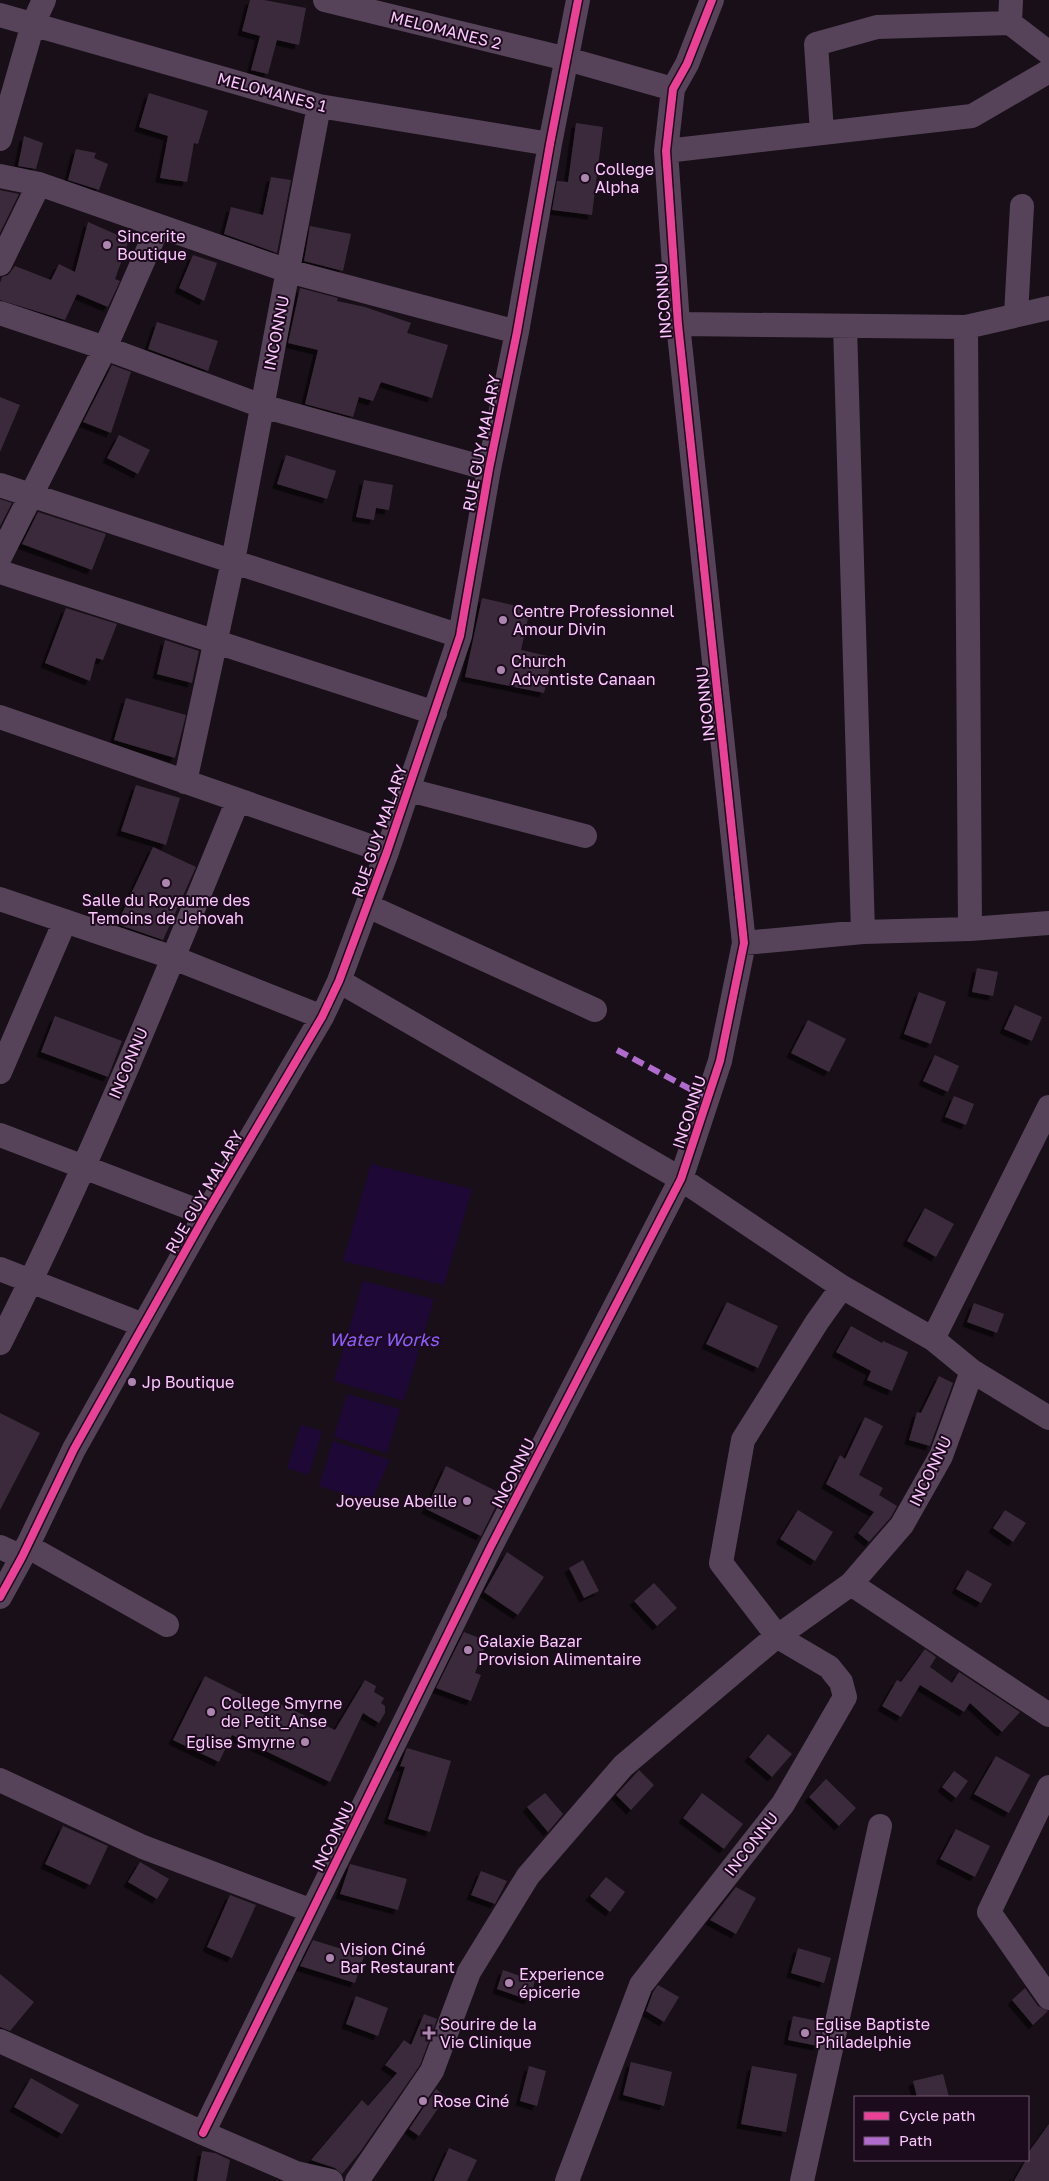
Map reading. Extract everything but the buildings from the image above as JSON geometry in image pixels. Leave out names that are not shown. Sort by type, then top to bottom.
[{"type":"street","points":[[0,139],[33,24],[44,0]]},
{"type":"street","name":"MELOMANES 2","points":[[325,0],[566,59],[673,89]]},
{"type":"street","name":"RUE GUY MALARY","points":[[0,1597],[74,1449],[142,1325],[322,1017],[339,981],[368,906],[460,636],[488,469],[517,332],[550,144],[578,0]]},
{"type":"street","name":"INCONNU","points":[[203,2133],[490,1548],[681,1179],[720,1061],[744,943],[678,324],[666,151],[673,89],[687,64],[712,0]]},
{"type":"street","points":[[822,132],[816,44],[877,27],[1010,12],[1049,53]]},
{"type":"street","name":"MELOMANES 1","points":[[0,15],[319,106],[550,144]]},
{"type":"street","points":[[666,151],[972,116],[1049,71]]},
{"type":"street","name":"INCONNU","points":[[185,782],[233,561],[319,106]]},
{"type":"street","points":[[0,176],[39,184],[288,271],[517,332]]},
{"type":"street","points":[[0,264],[39,184]]},
{"type":"street","points":[[1016,315],[1022,206]]},
{"type":"street","points":[[0,557],[106,348],[158,227]]},
{"type":"street","name":"INCONNU","points":[[678,324],[966,326],[1049,308]]},
{"type":"street","points":[[0,313],[106,348],[262,406],[488,469]]},
{"type":"street","points":[[845,326],[863,932]]},
{"type":"street","points":[[966,326],[970,929]]},
{"type":"street","points":[[0,485],[460,636]]},
{"type":"street","points":[[0,572],[435,713]]},
{"type":"street","points":[[0,718],[387,852]]},
{"type":"street","points":[[409,790],[585,836]]},
{"type":"street","name":"INCONNU","points":[[0,1343],[32,1280],[82,1168],[174,958],[238,800]]},
{"type":"street","points":[[0,899],[174,958],[322,1017]]},
{"type":"street","points":[[368,906],[595,1010]]},
{"type":"street","points":[[0,1072],[6,1040],[65,921]]},
{"type":"street","points":[[744,943],[863,932],[970,929],[1049,923]]},
{"type":"street","name":"INCONNU","points":[[339,981],[681,1179],[842,1287],[933,1339],[972,1371],[1049,1418]]},
{"type":"street","points":[[933,1339],[1049,1107]]},
{"type":"street","points":[[0,1135],[206,1214]]},
{"type":"street","points":[[0,1268],[142,1325]]},
{"type":"street","name":"INCONNU","points":[[566,2181],[642,1984],[783,1804],[845,1697],[841,1682],[829,1667],[778,1637],[721,1563],[743,1440],[842,1287]]},
{"type":"street","name":"INCONNU","points":[[357,2181],[432,2071],[469,1972],[528,1876],[623,1766],[771,1641],[852,1584],[902,1525],[941,1456],[972,1371]]},
{"type":"street","points":[[0,1547],[24,1552],[166,1625]]},
{"type":"street","points":[[852,1584],[1049,1715]]},
{"type":"street","points":[[0,1780],[143,1847],[312,1911]]},
{"type":"street","points":[[1049,1787],[988,1912],[1049,1998]]},
{"type":"street","points":[[802,2181],[880,1826]]},
{"type":"street","points":[[0,2041],[296,2173],[331,2181]]},
{"type":"water","points":[[371,1164],[472,1189],[444,1285],[343,1261]]},
{"type":"water","name":"Water Works","points":[[363,1281],[434,1299],[404,1401],[334,1381]]},
{"type":"water","points":[[347,1394],[400,1409],[387,1453],[334,1437]]},
{"type":"water","points":[[301,1425],[322,1431],[309,1475],[287,1468]]},
{"type":"water","points":[[333,1441],[390,1460],[371,1502],[319,1486]]},
{"type":"marked path","points":[[617,1050],[707,1098]]},
{"type":"cycle path","points":[[0,1597],[22,1557],[74,1449],[206,1214],[322,1017],[339,981],[387,852],[460,636],[489,469],[517,332],[550,144],[578,0]]},
{"type":"cycle path","points":[[203,2133],[490,1548],[681,1179],[720,1061],[744,943],[678,324],[666,151],[673,89],[687,64],[712,0]]},
{"type":"place","name":"College Alpha","points":[[585,178]]},
{"type":"place","name":"Sincerite Boutique","points":[[107,245]]},
{"type":"place","name":"Centre Professionnel Amour Divin","points":[[503,620]]},
{"type":"place","name":"Church Adventiste Canaan","points":[[501,670]]},
{"type":"place","name":"Salle du Royaume des Temoins de Jehovah","points":[[166,883]]},
{"type":"place","name":"Jp Boutique","points":[[132,1382]]},
{"type":"place","name":"Joyeuse Abeille","points":[[467,1501]]},
{"type":"place","name":"Galaxie Bazar Provision Alimentaire","points":[[468,1650]]},
{"type":"place","name":"College Smyrne de Petit_Anse","points":[[211,1712]]},
{"type":"place","name":"Eglise Smyrne","points":[[305,1742]]},
{"type":"place","name":"Vision Ciné Bar Restaurant","points":[[330,1958]]},
{"type":"place","name":"Experience épicerie","points":[[509,1983]]},
{"type":"place","name":"Sourire de la Vie Clinique","points":[[429,2033]]},
{"type":"place","name":"Eglise Baptiste Philadelphie","points":[[805,2033]]},
{"type":"place","name":"Rose Ciné","points":[[423,2101]]}]
